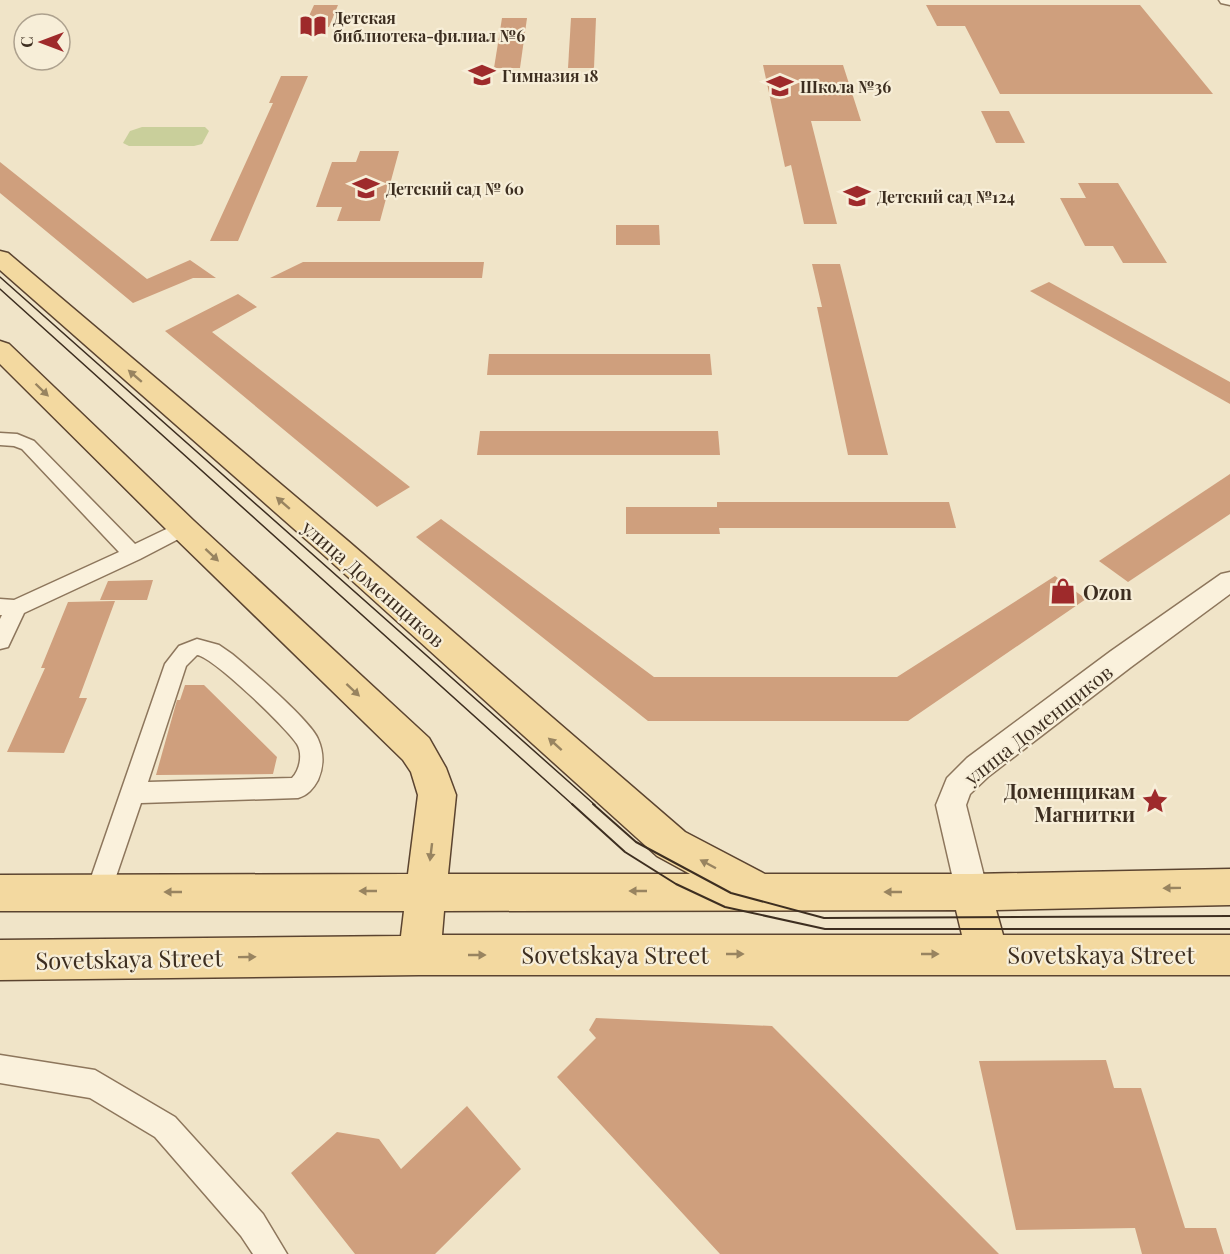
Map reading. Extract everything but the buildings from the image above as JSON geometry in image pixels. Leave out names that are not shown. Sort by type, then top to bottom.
[{"type":"main road","name":"улица Доменщиков","points":[[0,258],[337,549],[671,844],[759,891]]},
{"type":"main road","points":[[0,349],[183,528],[416,749],[428,768],[437,795],[419,955]]},
{"type":"main road","points":[[0,893],[972,892],[1230,887]]},
{"type":"main road","name":"улица Доменщиков","points":[[972,892],[987,954]]},
{"type":"main road","name":"Sovetskaya Street","points":[[0,960],[419,955],[1230,955]]},
{"type":"street","points":[[0,440],[17,440],[28,446],[133,554]]},
{"type":"street","points":[[0,640],[8,608],[133,554],[183,528]]},
{"type":"street","name":"улица Доменщиков","points":[[972,892],[951,805],[958,787],[978,767],[1006,745],[1230,581]]},
{"type":"street","points":[[99,892],[131,793],[176,664],[182,654],[193,648],[202,647],[221,656],[307,739],[312,753],[313,766],[308,779],[298,788],[131,793]]},
{"type":"street","points":[[0,1069],[95,1084],[165,1127],[252,1225],[271,1254]]},
{"type":"green space","points":[[142,127],[205,127],[209,131],[202,144],[194,146],[129,146],[123,143],[130,131]]},
{"type":"tram line","points":[[0,277],[595,805]]},
{"type":"tram line","points":[[0,289],[573,805]]},
{"type":"tram line","points":[[572,804],[625,852],[676,884],[725,907],[825,929],[1230,929]]},
{"type":"tram line","points":[[593,804],[636,842],[731,893],[824,918],[1230,916]]},
{"type":"place","name":"Детская библиотека-филиал №6","points":[[313,26]]},
{"type":"place","name":"Гимназия 18","points":[[482,75]]},
{"type":"place","name":"Школа №36","points":[[780,86]]},
{"type":"place","name":"Детский сад № 60","points":[[366,188]]},
{"type":"place","name":"Детский сад №124","points":[[857,196]]},
{"type":"place","name":"Ozon","points":[[1063,591]]},
{"type":"place","name":"Доменщикам Магнитки","points":[[1155,801]]}]
